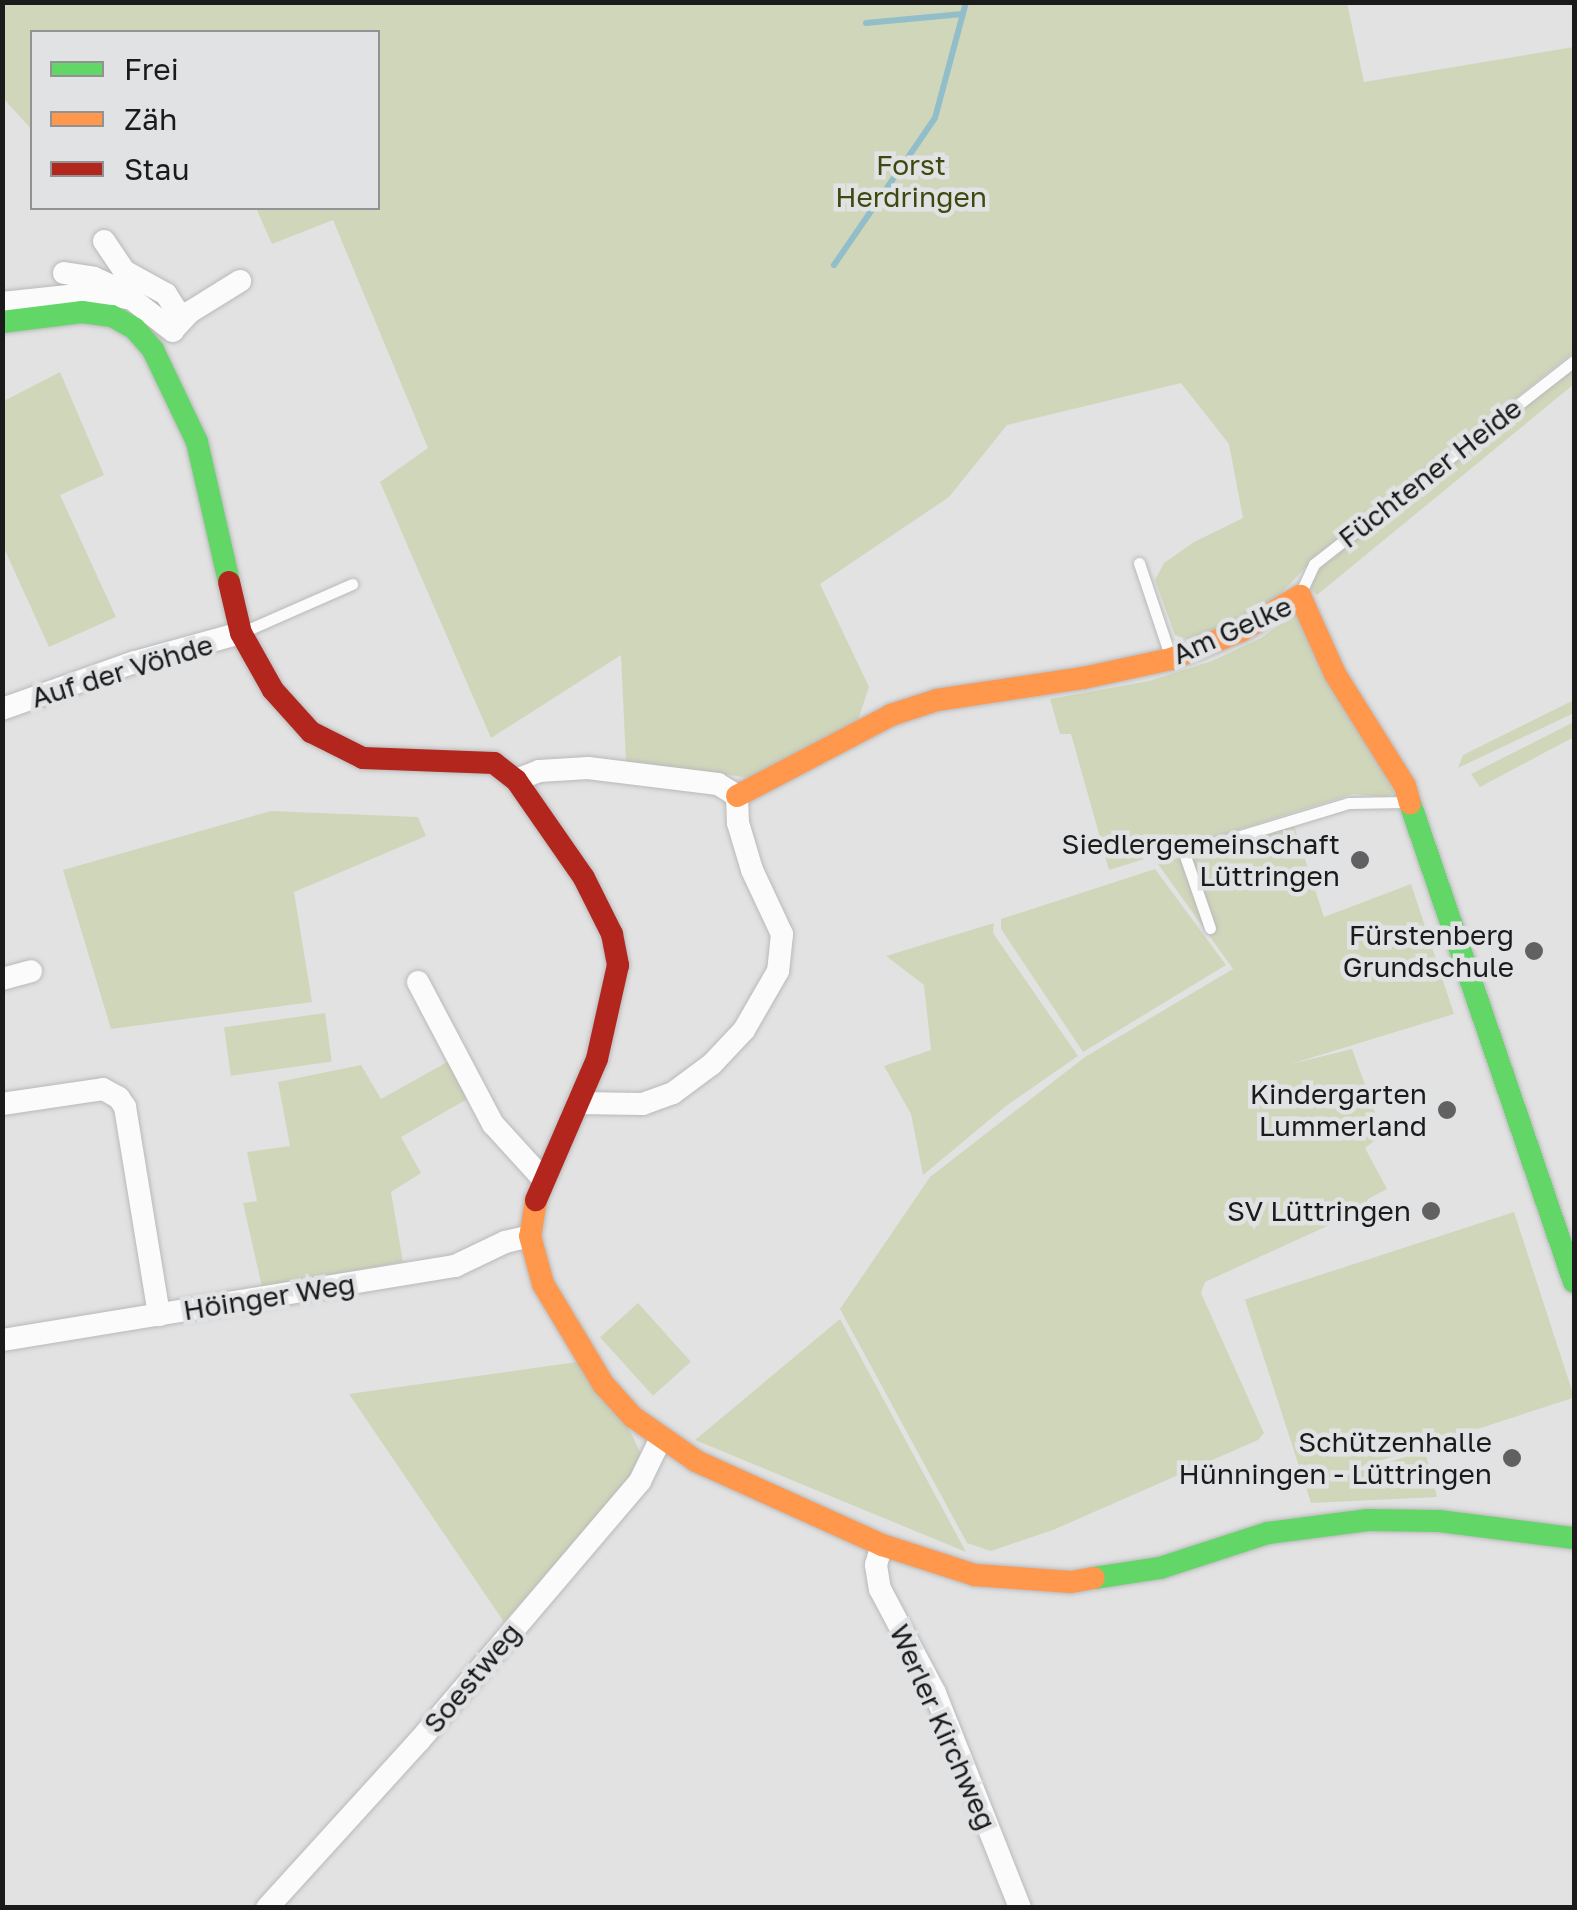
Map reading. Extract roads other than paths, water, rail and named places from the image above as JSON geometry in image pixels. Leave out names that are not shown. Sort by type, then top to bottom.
[{"type":"street","points":[[104,241],[124,271],[166,294],[176,310],[173,331]]},
{"type":"street","points":[[64,273],[94,278],[133,299],[173,331]]},
{"type":"street","points":[[153,350],[190,312],[240,281]]},
{"type":"street","points":[[2,303],[96,293],[133,299]]},
{"type":"street","points":[[2,322],[82,312],[112,316],[135,329],[153,350],[197,442],[241,632],[272,690],[311,732],[336,748],[363,758],[494,763],[516,780],[584,878],[612,934],[618,965],[597,1059],[543,1179],[532,1210],[530,1236],[543,1284],[603,1384],[633,1417],[714,1470],[882,1545],[975,1575],[1071,1582],[1160,1568],[1268,1533],[1318,1524],[1439,1522],[1574,1538]]},
{"type":"street","name":"Am Gelke","points":[[737,796],[890,715],[937,700],[1083,678],[1171,659],[1241,631],[1300,596],[1312,615],[1335,674],[1394,766],[1409,802],[1574,1282]]},
{"type":"street","name":"Auf der Vöhde","points":[[2,709],[134,662],[241,632]]},
{"type":"street","points":[[516,780],[539,771],[588,768],[718,784],[737,796],[738,824],[752,870],[782,934],[778,971],[744,1030],[712,1064],[673,1093],[642,1104],[578,1103]]},
{"type":"street","points":[[2,979],[31,971]]},
{"type":"street","points":[[418,982],[493,1124],[543,1179]]},
{"type":"street","points":[[2,1104],[103,1088],[120,1098],[125,1107],[159,1314]]},
{"type":"street","name":"Höinger Weg","points":[[2,1340],[455,1266],[505,1242],[530,1236]]},
{"type":"street","name":"Soestweg","points":[[268,1908],[418,1741],[640,1481],[661,1438]]},
{"type":"street","name":"Werler Kirchweg","points":[[882,1545],[876,1565],[880,1588],[934,1693],[1020,1908]]},
{"type":"lane","name":"Füchtener Heide","points":[[1300,596],[1314,564],[1574,361]]},
{"type":"lane","points":[[1139,563],[1171,659]]},
{"type":"lane","points":[[241,632],[352,584]]},
{"type":"lane","points":[[1210,928],[1184,853],[1349,803],[1409,802]]},
{"type":"waterway","points":[[834,265],[935,118],[966,2]]},
{"type":"waterway","points":[[866,23],[963,14]]},
{"type":"place","name":"Siedlergemeinschaft Lüttringen","points":[[1360,860]]},
{"type":"place","name":"Fürstenberg Grundschule","points":[[1534,951]]},
{"type":"place","name":"Kindergarten Lummerland","points":[[1447,1110]]},
{"type":"place","name":"SV Lüttringen","points":[[1431,1211]]},
{"type":"place","name":"Schützenhalle Hünningen - Lüttringen","points":[[1512,1458]]},
{"type":"park label","name":"Forst Herdringen","points":[[911,181]]}]
